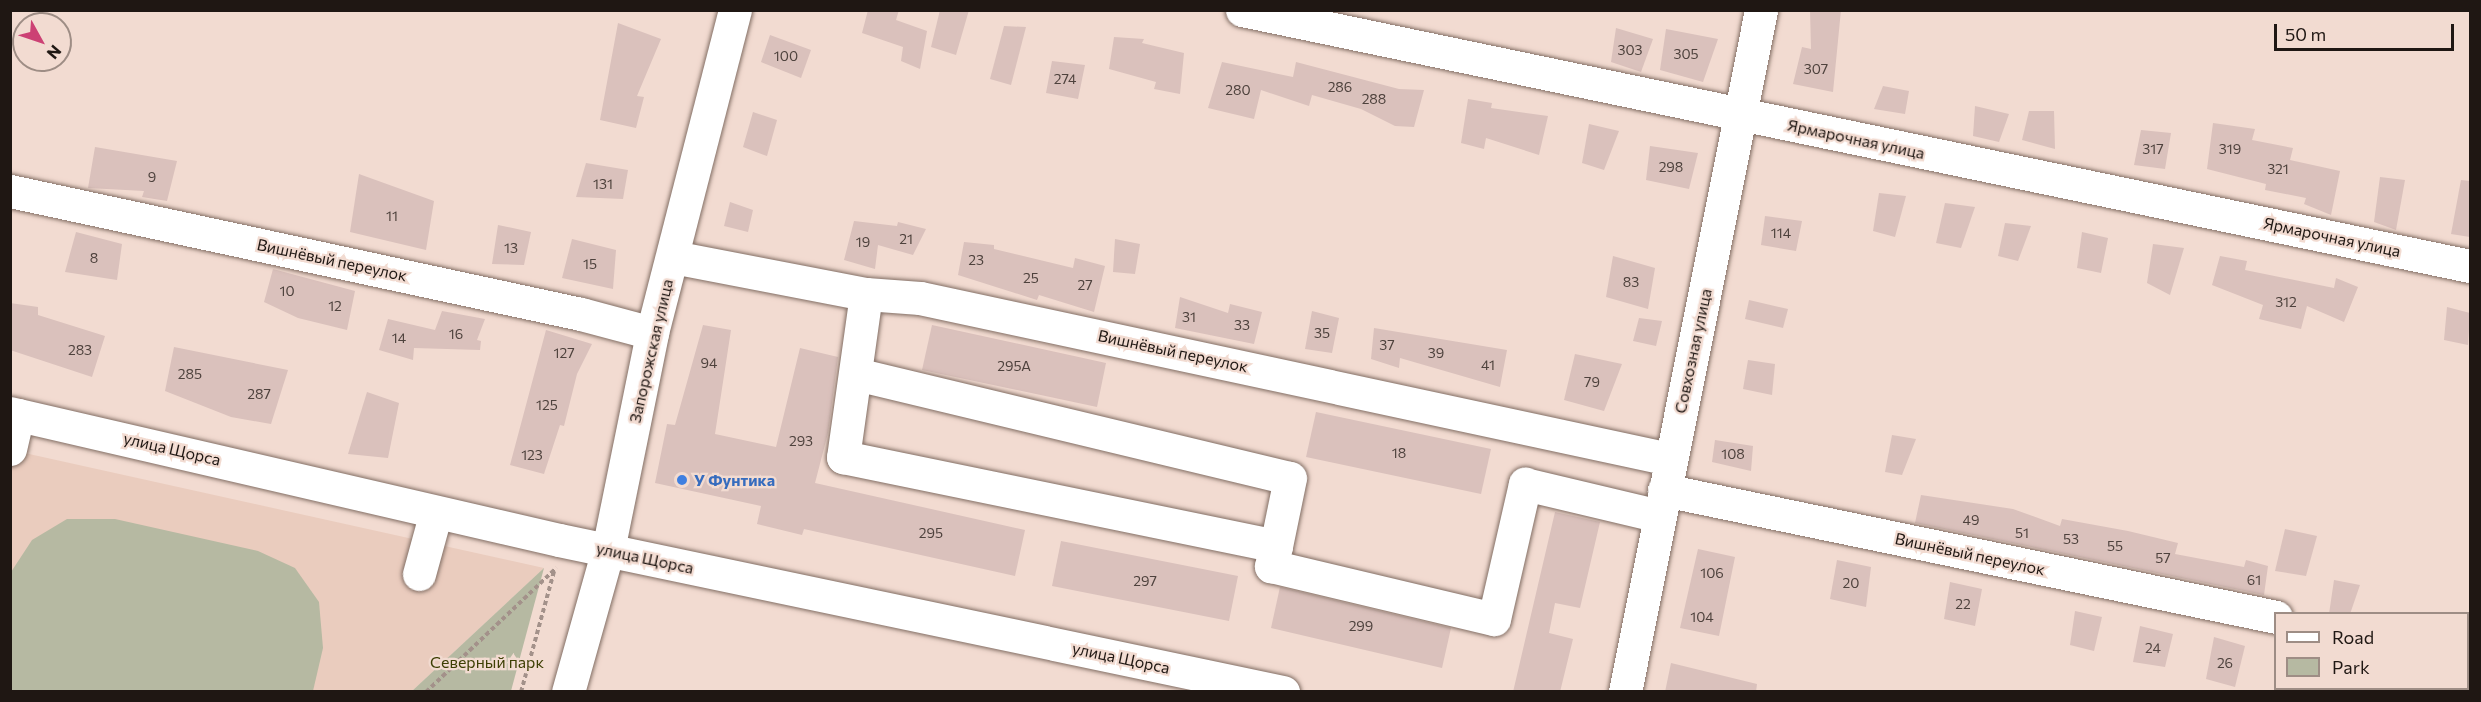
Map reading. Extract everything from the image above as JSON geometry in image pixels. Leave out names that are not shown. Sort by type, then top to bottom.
[{"type":"street","name":"Запорожская улица","points":[[568,692],[594,547],[673,257],[735,10]]},
{"type":"street","name":"Ярмарочная улица","points":[[1242,10],[2470,266]]},
{"type":"street","name":"Совхозная улица","points":[[1625,692],[1664,488],[1742,116],[1761,10]]},
{"type":"street","name":"Вишнёвый переулок","points":[[10,191],[581,314],[652,333]]},
{"type":"street","name":"Вишнёвый переулок","points":[[673,257],[866,294],[920,298],[1664,488],[2274,618]]},
{"type":"street","points":[[866,294],[843,457],[1276,546]]},
{"type":"street","points":[[856,374],[1290,478],[1271,566],[1494,619],[1525,484],[1664,488]]},
{"type":"street","points":[[10,449],[14,414]]},
{"type":"street","name":"улица Щорса","points":[[14,414],[594,547],[1283,692]]},
{"type":"street","points":[[419,574],[436,512]]},
{"type":"path","points":[[426,692],[554,570],[594,547]]},
{"type":"path","points":[[521,692],[554,570]]},
{"type":"shaded area","points":[[11,450],[544,568],[412,691],[11,692]]},
{"type":"green space","points":[[67,519],[115,519],[258,551],[295,568],[319,602],[323,648],[313,691],[11,691],[11,572],[32,540]]},
{"type":"green space","name":"Северный парк","points":[[544,568],[511,691],[412,691]]},
{"type":"building","points":[[868,10],[899,10],[896,20],[927,31],[920,69],[901,61],[903,47],[862,33]]},
{"type":"building","points":[[940,10],[969,10],[956,55],[931,47]]},
{"type":"building","points":[[1810,10],[1841,10],[1833,92],[1793,84],[1802,47],[1811,49]]},
{"type":"building","points":[[618,23],[661,39],[637,96],[644,97],[636,128],[600,120]]},
{"type":"building","points":[[1004,26],[1026,27],[1011,85],[990,79]]},
{"type":"building","points":[[1616,28],[1653,39],[1641,72],[1611,62]]},
{"type":"building","points":[[1666,29],[1718,39],[1703,82],[1660,70]]},
{"type":"building","points":[[770,35],[811,50],[801,78],[761,62]]},
{"type":"building","points":[[1114,37],[1144,39],[1142,43],[1184,53],[1180,94],[1154,89],[1156,82],[1109,69]]},
{"type":"building","points":[[1052,61],[1085,65],[1078,99],[1046,93]]},
{"type":"building","points":[[1222,62],[1293,77],[1296,62],[1399,89],[1424,90],[1414,127],[1395,126],[1361,109],[1312,95],[1309,106],[1261,90],[1254,119],[1208,108]]},
{"type":"building","points":[[1883,86],[1909,91],[1905,114],[1874,109]]},
{"type":"building","points":[[1468,99],[1492,103],[1491,108],[1548,116],[1539,155],[1486,138],[1484,149],[1461,143]]},
{"type":"building","points":[[1975,106],[2009,114],[1999,142],[1973,136]]},
{"type":"building","points":[[2029,111],[2054,111],[2055,149],[2022,140]]},
{"type":"building","points":[[753,112],[777,120],[767,156],[743,147]]},
{"type":"building","points":[[2213,123],[2255,129],[2252,140],[2293,148],[2290,160],[2340,171],[2331,215],[2304,204],[2306,198],[2265,190],[2266,184],[2207,169]]},
{"type":"building","points":[[1589,124],[1619,131],[1604,170],[1582,163]]},
{"type":"building","points":[[2141,130],[2171,133],[2165,169],[2134,165]]},
{"type":"building","points":[[1650,146],[1698,153],[1689,189],[1646,180]]},
{"type":"building","points":[[95,147],[177,161],[167,201],[142,197],[144,191],[88,188]]},
{"type":"building","points":[[586,163],[628,170],[623,199],[576,197]]},
{"type":"building","points":[[359,174],[434,201],[426,250],[350,232]]},
{"type":"building","points":[[2380,177],[2405,180],[2396,230],[2374,222]]},
{"type":"building","points":[[2461,180],[2470,181],[2470,237],[2451,234]]},
{"type":"building","points":[[1879,193],[1906,196],[1895,237],[1873,231]]},
{"type":"building","points":[[730,202],[753,210],[748,232],[724,226]]},
{"type":"building","points":[[1945,203],[1975,207],[1961,248],[1936,243]]},
{"type":"building","points":[[1765,216],[1802,221],[1796,251],[1761,245]]},
{"type":"building","points":[[854,221],[897,226],[898,222],[926,229],[913,255],[878,245],[875,269],[844,260]]},
{"type":"building","points":[[2005,223],[2031,226],[2018,261],[1998,256]]},
{"type":"building","points":[[498,225],[531,232],[524,265],[492,264]]},
{"type":"building","points":[[76,232],[122,244],[117,280],[65,272]]},
{"type":"building","points":[[2082,232],[2108,238],[2101,273],[2077,268]]},
{"type":"building","points":[[572,239],[616,250],[613,289],[562,278]]},
{"type":"building","points":[[1115,239],[1140,244],[1135,274],[1113,272]]},
{"type":"building","points":[[964,242],[994,245],[994,249],[1073,268],[1075,258],[1105,266],[1094,312],[1039,295],[1037,300],[958,275]]},
{"type":"building","points":[[2153,244],[2184,248],[2170,295],[2147,283]]},
{"type":"building","points":[[1613,256],[1655,268],[1648,309],[1606,297]]},
{"type":"building","points":[[2220,256],[2247,261],[2245,270],[2334,288],[2336,278],[2358,287],[2344,322],[2307,306],[2301,329],[2259,319],[2263,305],[2212,285]]},
{"type":"building","points":[[273,269],[355,291],[347,330],[298,318],[264,302]]},
{"type":"building","points":[[1180,297],[1228,313],[1230,304],[1262,312],[1254,344],[1175,328]]},
{"type":"building","points":[[1749,300],[1788,309],[1783,328],[1745,319]]},
{"type":"building","points":[[10,303],[38,307],[38,315],[105,336],[92,377],[10,350]]},
{"type":"building","points":[[2447,307],[2470,313],[2468,345],[2444,340]]},
{"type":"building","points":[[442,311],[485,319],[477,340],[481,341],[480,350],[414,348],[413,360],[379,350],[388,319],[435,330]]},
{"type":"building","points":[[1312,311],[1339,318],[1332,353],[1305,349]]},
{"type":"building","points":[[1639,318],[1662,321],[1656,346],[1633,341]]},
{"type":"building","points":[[703,325],[731,330],[715,434],[776,447],[800,348],[838,357],[828,433],[815,483],[1025,530],[1015,576],[804,529],[802,535],[757,524],[761,506],[655,483],[667,424],[675,425]]},
{"type":"building","points":[[932,325],[1106,363],[1097,407],[922,370]]},
{"type":"building","points":[[1374,328],[1507,350],[1500,387],[1400,358],[1399,368],[1371,359]]},
{"type":"building","points":[[546,330],[592,344],[577,374],[564,426],[560,425],[544,474],[510,465]]},
{"type":"building","points":[[174,347],[288,370],[271,424],[231,417],[165,391]]},
{"type":"building","points":[[1575,354],[1622,364],[1604,411],[1564,400]]},
{"type":"building","points":[[1748,360],[1775,364],[1772,395],[1743,389]]},
{"type":"building","points":[[367,392],[399,403],[388,458],[348,454]]},
{"type":"building","points":[[1316,412],[1491,449],[1481,494],[1306,457]]},
{"type":"building","points":[[1892,435],[1916,439],[1902,475],[1885,472]]},
{"type":"building","points":[[1715,440],[1753,446],[1751,471],[1712,462]]},
{"type":"building","points":[[1921,495],[2013,509],[2060,526],[2062,519],[2128,531],[2178,543],[2175,554],[2244,567],[2246,560],[2268,566],[2264,595],[1915,523]]},
{"type":"building","points":[[1555,512],[1600,522],[1580,608],[1555,603],[1549,633],[1573,639],[1560,692],[1513,692]]},
{"type":"building","points":[[2285,529],[2317,536],[2306,576],[2275,571]]},
{"type":"building","points":[[1061,541],[1238,576],[1229,621],[1052,586]]},
{"type":"building","points":[[1698,549],[1735,557],[1719,636],[1680,628]]},
{"type":"building","points":[[1837,560],[1871,567],[1866,607],[1830,599]]},
{"type":"building","points":[[2334,580],[2360,585],[2351,612],[2329,612]]},
{"type":"building","points":[[1950,582],[1982,589],[1975,626],[1944,619]]},
{"type":"building","points":[[1280,587],[1451,628],[1442,668],[1271,628]]},
{"type":"building","points":[[2075,611],[2102,617],[2094,651],[2070,645]]},
{"type":"building","points":[[2140,626],[2173,634],[2165,667],[2133,662]]},
{"type":"building","points":[[2214,637],[2245,646],[2235,687],[2206,679]]},
{"type":"building","points":[[1671,663],[1757,684],[1756,692],[1665,692]]},
{"type":"place","name":"У Фунтика","points":[[682,480]]}]
